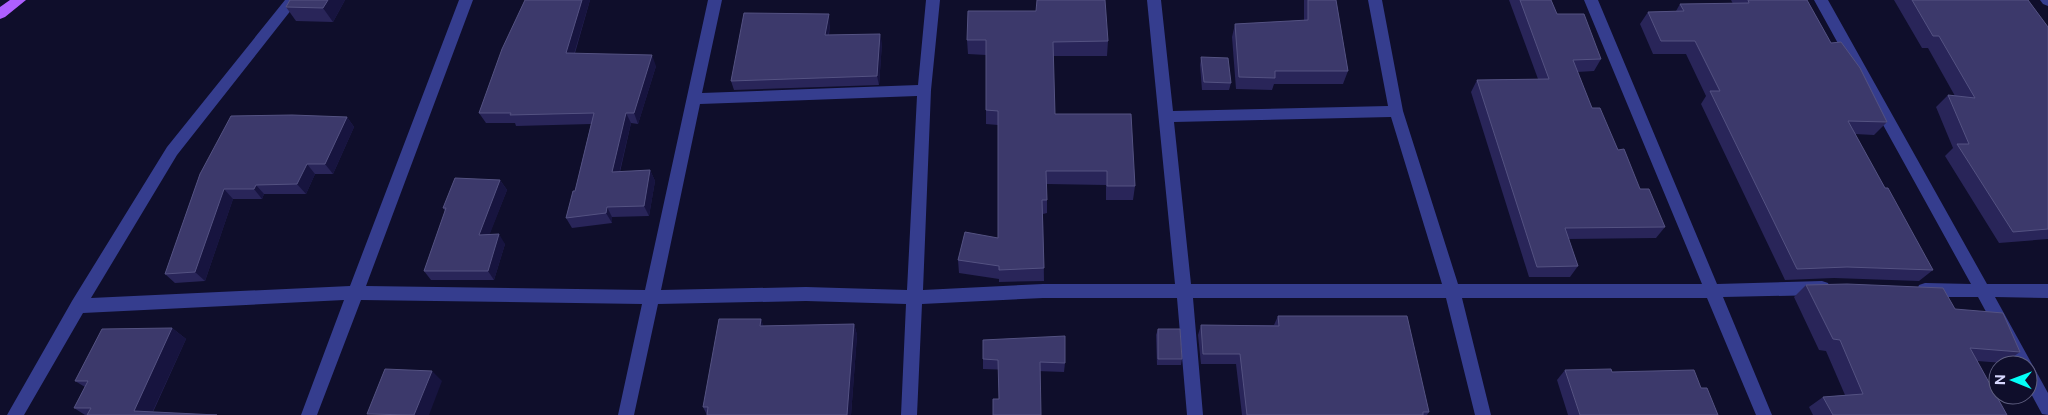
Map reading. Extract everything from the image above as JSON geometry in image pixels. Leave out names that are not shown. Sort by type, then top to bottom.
[{"type":"main road","points":[[0,14],[19,0]]},
{"type":"street","points":[[15,415],[78,306],[172,151],[292,0]]},
{"type":"street","points":[[309,415],[466,0]]},
{"type":"street","points":[[626,415],[692,99],[715,0]]},
{"type":"street","points":[[909,415],[916,297],[924,90],[933,0]]},
{"type":"street","points":[[1154,0],[1184,291],[1194,415]]},
{"type":"street","points":[[1375,0],[1396,112],[1452,291],[1483,415]]},
{"type":"street","points":[[1591,0],[1764,415]]},
{"type":"street","points":[[1821,0],[2019,355]]},
{"type":"street","points":[[692,99],[924,90]]},
{"type":"street","points":[[1167,117],[1396,112]]},
{"type":"street","points":[[78,306],[355,293],[651,297],[806,294],[916,297],[1043,291],[1712,291],[1834,288]]},
{"type":"street","points":[[1909,290],[1984,292],[2048,290]]},
{"type":"street","points":[[2038,390],[2048,409]]},
{"type":"building","points":[[290,0],[328,0],[323,8],[286,7]]},
{"type":"building","points":[[525,0],[582,0],[566,53],[652,55],[634,113],[626,113],[612,172],[650,170],[644,206],[607,207],[606,213],[566,218],[573,191],[575,191],[594,113],[510,115],[511,113],[479,113],[502,49]]},
{"type":"building","points":[[1037,0],[1105,0],[1108,41],[1053,42],[1055,114],[1131,114],[1135,186],[1107,186],[1107,171],[1046,171],[1047,200],[1042,200],[1044,268],[999,270],[999,266],[958,260],[965,232],[998,238],[998,111],[986,110],[986,40],[967,40],[968,11],[1036,11]]},
{"type":"building","points":[[1308,0],[1336,0],[1348,71],[1275,71],[1275,78],[1239,77],[1235,24],[1308,20]]},
{"type":"building","points":[[1520,0],[1551,0],[1557,14],[1584,14],[1601,59],[1573,60],[1592,108],[1600,108],[1618,150],[1624,149],[1640,189],[1649,189],[1665,227],[1565,228],[1578,266],[1537,267],[1477,80],[1549,79]]},
{"type":"building","points":[[1748,0],[1807,0],[1831,43],[1841,42],[1860,68],[1887,122],[1848,121],[1885,188],[1888,188],[1933,270],[1847,267],[1797,269],[1710,91],[1720,91],[1695,41],[1661,41],[1648,12],[1684,11],[1680,4],[1749,3]]},
{"type":"building","points":[[1912,0],[2028,0],[2048,27],[2048,229],[2013,232],[1957,144],[1969,144],[1948,95],[1975,98],[1939,36],[1933,36]]},
{"type":"building","points":[[744,13],[829,14],[825,35],[880,34],[877,76],[731,81]]},
{"type":"building","points":[[1201,57],[1228,58],[1231,83],[1204,82]]},
{"type":"building","points":[[292,115],[347,117],[325,164],[307,164],[297,184],[256,185],[254,189],[224,189],[195,272],[165,274],[200,174],[231,116]]},
{"type":"building","points":[[455,178],[500,180],[479,235],[499,234],[488,271],[424,271],[446,208],[443,208]]},
{"type":"building","points":[[1847,284],[1943,288],[1955,309],[2003,313],[2020,352],[1970,348],[1988,381],[1988,405],[2001,405],[2007,415],[1833,415],[1823,397],[1863,394],[1840,340],[1833,339],[1806,285]]},
{"type":"building","points":[[1278,316],[1407,316],[1429,412],[1423,412],[1423,415],[1247,415],[1240,354],[1203,354],[1201,325],[1279,326]]},
{"type":"building","points":[[719,319],[761,319],[760,326],[854,324],[847,415],[707,415],[708,407],[703,407]]},
{"type":"building","points":[[172,328],[134,411],[217,415],[87,415],[91,408],[74,408],[88,381],[75,381],[102,329]]},
{"type":"building","points":[[1158,329],[1180,329],[1182,359],[1158,359]]},
{"type":"building","points":[[1065,336],[1065,363],[1040,362],[1041,415],[993,415],[993,399],[999,399],[998,360],[983,359],[983,340]]},
{"type":"building","points":[[385,369],[432,371],[414,415],[367,414]]},
{"type":"building","points":[[1611,369],[1612,372],[1694,370],[1701,388],[1707,388],[1718,415],[1580,415],[1565,370]]}]
